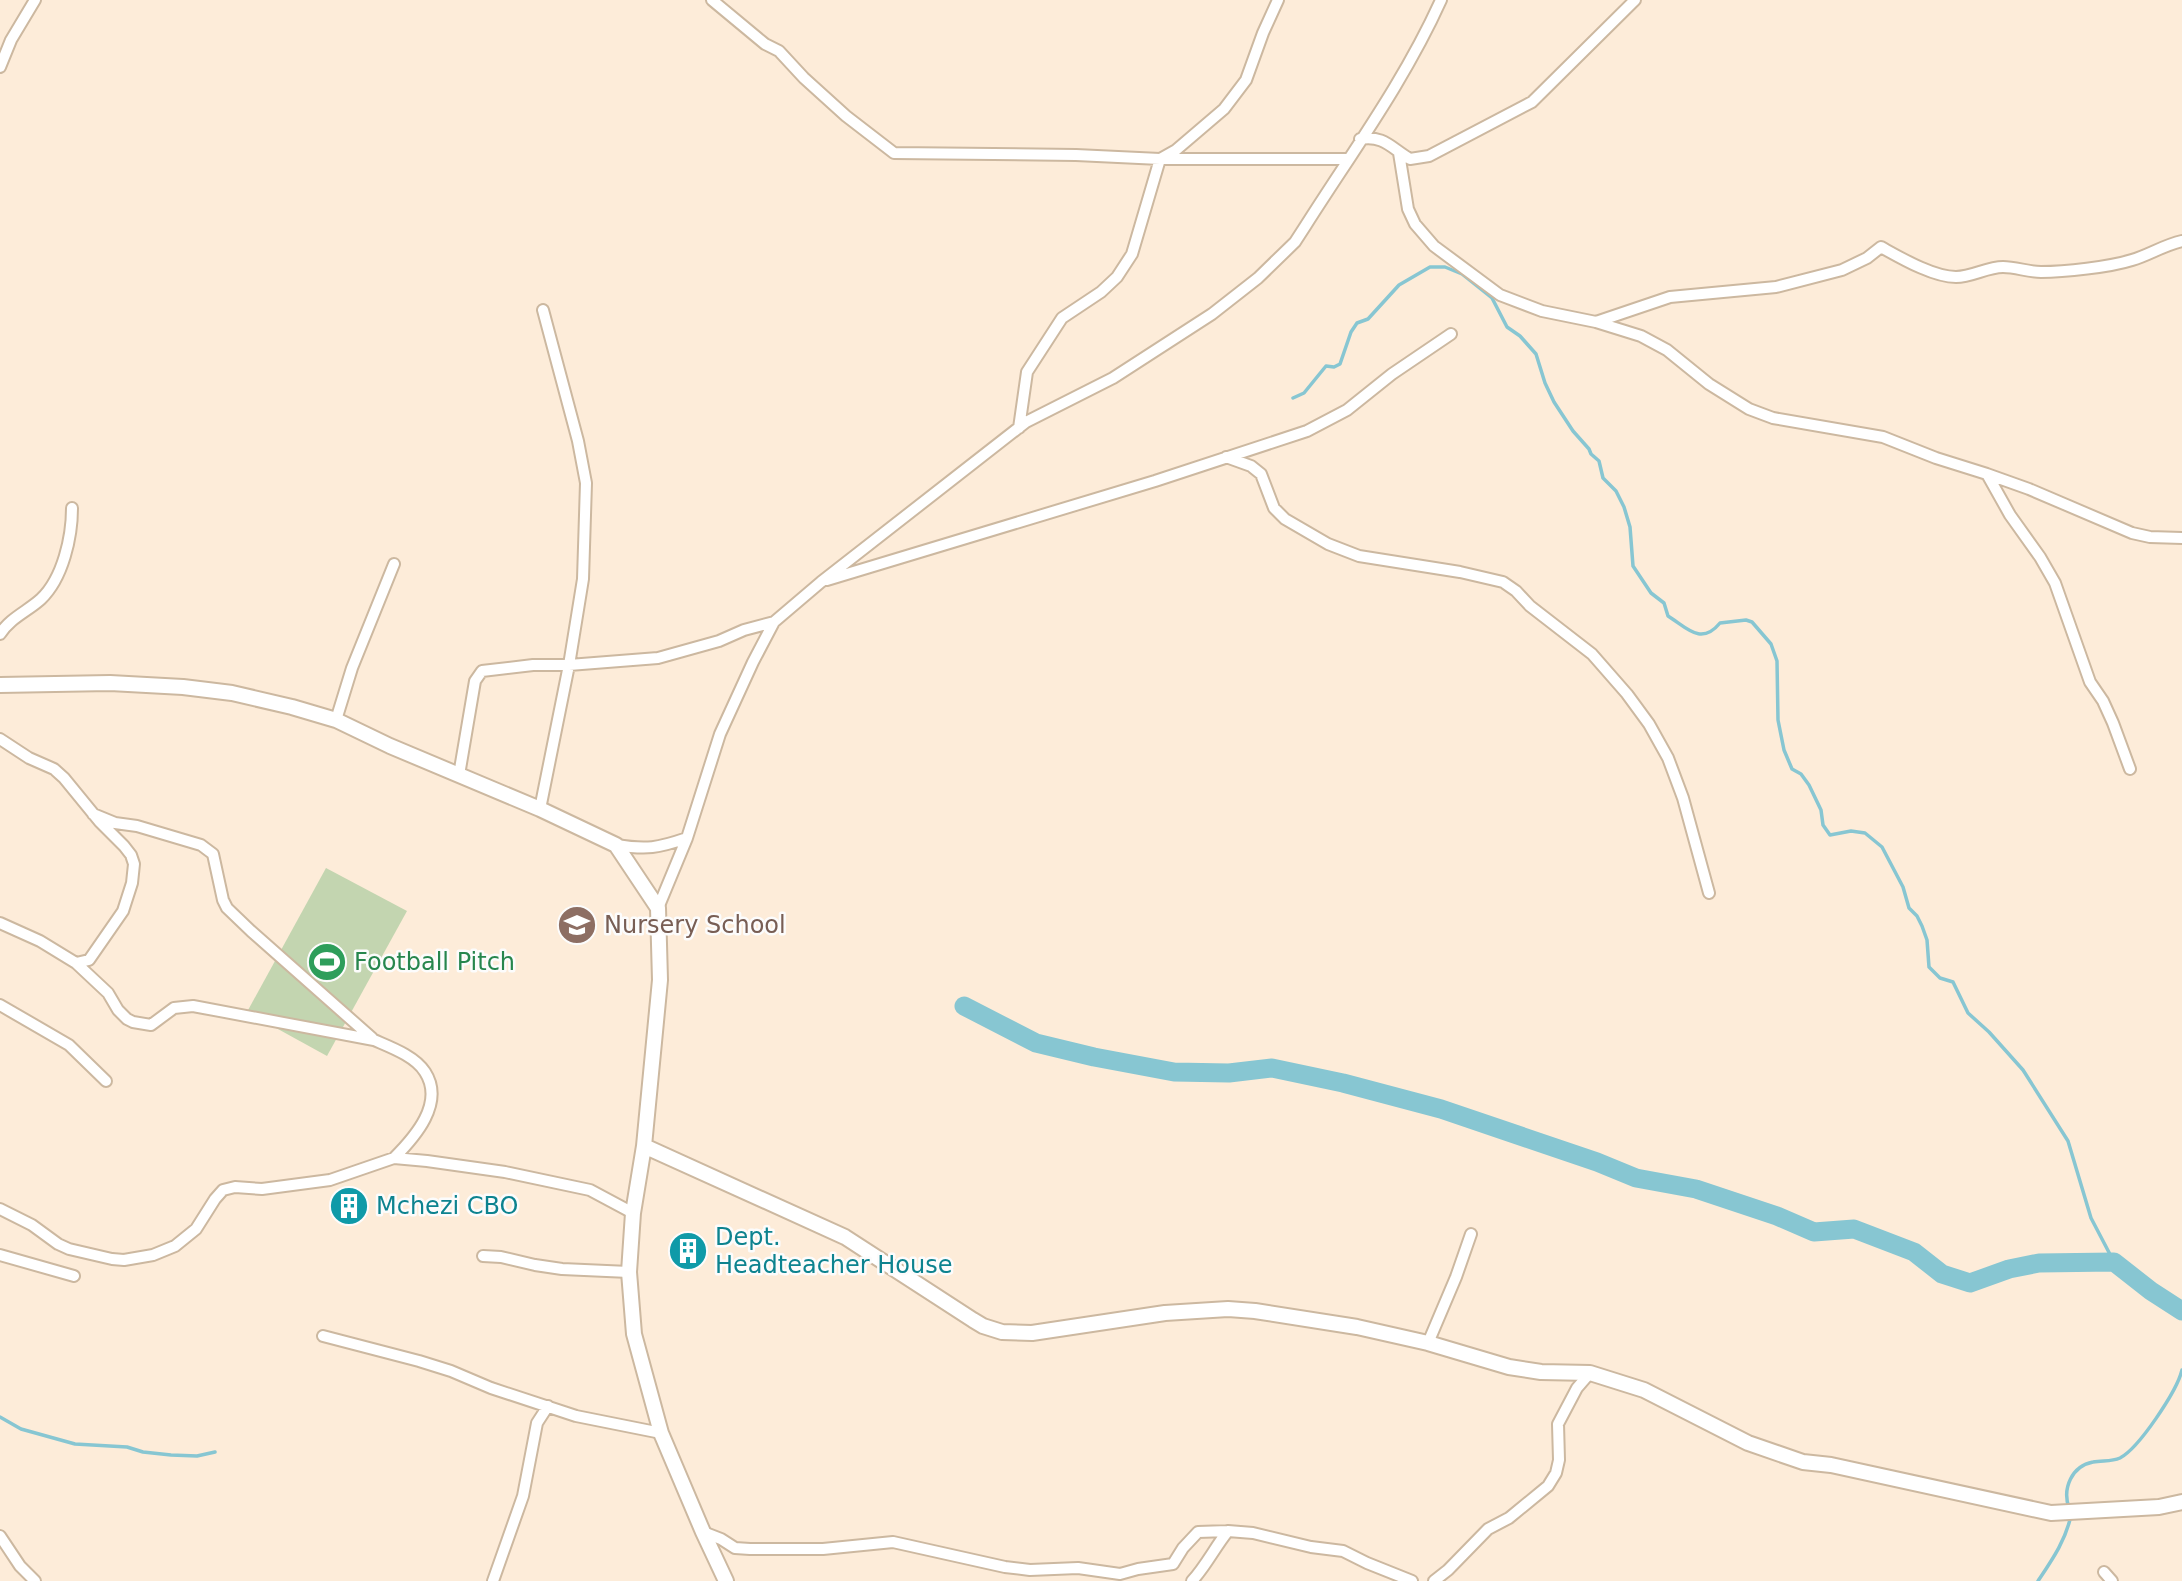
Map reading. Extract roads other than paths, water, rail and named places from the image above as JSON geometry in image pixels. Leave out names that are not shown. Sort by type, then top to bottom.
[{"type":"street","points":[[0,66],[11,40],[35,0]]},
{"type":"street","points":[[712,0],[765,44],[779,51],[846,116],[894,153],[1160,159],[1348,159]]},
{"type":"street","points":[[1019,428],[1027,372],[1062,318],[1101,292],[1116,277],[1132,254],[1160,159],[1175,150],[1224,109],[1246,80],[1278,0]]},
{"type":"street","points":[[726,1581],[661,1433],[634,1334],[629,1272],[633,1213],[644,1146],[660,980],[658,908],[687,838],[720,734],[752,662],[774,622],[821,582],[1026,422],[1112,378],[1212,314],[1258,278],[1295,242],[1393,91],[1441,0]]},
{"type":"street","points":[[1360,139],[1372,137],[1382,140],[1410,159],[1429,156],[1532,103],[1635,0]]},
{"type":"street","points":[[1399,153],[1408,209],[1415,224],[1434,246],[1500,295],[1542,311],[1641,335],[1667,350],[1709,384],[1749,409],[1773,418],[1883,437],[1987,474],[2132,533],[2150,537],[2182,538]]},
{"type":"street","points":[[1597,323],[1670,297],[1776,287],[1842,270],[1867,258],[1881,247],[1907,261],[1956,277],[1990,268],[2006,267],[2040,272],[2132,260],[2182,240]]},
{"type":"street","points":[[540,809],[583,579],[586,483],[578,441],[543,310]]},
{"type":"street","points":[[821,582],[1155,481],[1307,431],[1347,410],[1392,374],[1451,334]]},
{"type":"street","points":[[1226,457],[1251,466],[1261,474],[1274,508],[1284,519],[1328,544],[1359,556],[1460,572],[1503,582],[1530,607],[1592,654],[1649,724],[1668,758],[1684,798],[1709,893]]},
{"type":"street","points":[[1987,474],[2054,583],[2090,682],[2103,701],[2130,769]]},
{"type":"street","points":[[0,634],[50,588],[65,552],[72,508]]},
{"type":"street","points":[[336,720],[356,657],[394,564]]},
{"type":"street","points":[[459,775],[475,681],[482,671],[533,665],[658,658],[774,622]]},
{"type":"street","points":[[0,685],[110,683],[208,690],[292,707],[336,720],[616,845],[658,848],[687,838]]},
{"type":"street","points":[[0,740],[29,758],[54,769],[131,855],[134,864],[132,883],[123,911],[89,960],[76,963]]},
{"type":"street","points":[[93,814],[114,823],[150,830],[208,849],[213,854],[227,908],[374,1040]]},
{"type":"street","points":[[616,845],[658,908]]},
{"type":"street","points":[[0,923],[40,941],[76,963],[96,980],[118,1010],[133,1023],[151,1025],[174,1008],[193,1006],[374,1040],[395,1049],[424,1070],[432,1096],[429,1111],[420,1128],[394,1158],[330,1180],[262,1189],[235,1187],[223,1190],[196,1228],[174,1246],[153,1255],[124,1260],[93,1256],[69,1249],[32,1225],[0,1209]]},
{"type":"street","points":[[0,1005],[69,1045],[106,1081]]},
{"type":"street","points":[[644,1146],[825,1227],[973,1320],[1002,1332],[1042,1333],[1112,1320],[1189,1311],[1255,1311],[1357,1326],[1510,1367],[1541,1372],[1590,1373],[1644,1390],[1748,1443],[1804,1462],[1831,1465],[2051,1513],[2159,1507],[2182,1502]]},
{"type":"street","points":[[394,1158],[505,1172],[590,1190],[633,1213]]},
{"type":"street","points":[[1428,1343],[1456,1278],[1471,1234]]},
{"type":"street","points":[[0,1255],[74,1276]]},
{"type":"street","points":[[483,1256],[562,1269],[629,1272]]},
{"type":"street","points":[[323,1336],[451,1371],[491,1388],[576,1416],[661,1433]]},
{"type":"street","points":[[1434,1581],[1488,1530],[1508,1518],[1548,1486],[1556,1473],[1559,1460],[1558,1424],[1577,1388],[1590,1373]]},
{"type":"street","points":[[493,1581],[523,1496],[537,1423],[548,1406]]},
{"type":"street","points":[[1120,1574],[1173,1564],[1198,1532],[1228,1531],[1266,1535],[1343,1551],[1412,1581]]},
{"type":"street","points":[[1192,1581],[1228,1531]]},
{"type":"street","points":[[703,1532],[735,1548],[823,1549],[893,1542],[989,1565],[1030,1570],[1047,1576],[1078,1568],[1120,1574],[1132,1581]]},
{"type":"street","points":[[0,1536],[20,1566],[35,1581]]},
{"type":"waterway","points":[[1293,398],[1304,393],[1326,366],[1334,367],[1340,364],[1357,323],[1368,319],[1399,285],[1430,267],[1445,267],[1462,274],[1492,298],[1507,327],[1520,336],[1536,354],[1554,402],[1573,431],[1599,461],[1603,478],[1616,491],[1630,527],[1633,566],[1651,593],[1664,603],[1668,616],[1688,630],[1700,634],[1713,630],[1720,623],[1746,620],[1752,622],[1771,644],[1777,661],[1778,720],[1784,750],[1792,769],[1801,774],[1809,785],[1821,810],[1823,825],[1830,835],[1851,831],[1865,833],[1882,847],[1903,887],[1909,908],[1922,926],[1927,940],[1929,967],[1940,978],[1953,982],[1968,1013],[2023,1070],[2068,1141],[2091,1218],[2114,1262]]},
{"type":"waterway","points":[[964,1006],[1036,1043],[1094,1057],[1174,1072],[1229,1073],[1272,1068],[1343,1083],[1441,1109],[1636,1178],[1696,1189],[1777,1216],[1814,1232],[1854,1229],[1914,1252],[1942,1274],[1970,1283],[2009,1269],[2039,1263],[2114,1262],[2182,1311]]},
{"type":"waterway","points":[[2069,1508],[2067,1493],[2074,1473],[2086,1464],[2117,1459],[2128,1452],[2156,1418],[2182,1370]]},
{"type":"waterway","points":[[0,1417],[21,1429],[75,1444],[127,1447],[171,1455],[197,1456],[215,1452]]},
{"type":"waterway","points":[[2038,1581],[2062,1541],[2071,1515]]},
{"type":"place","name":"Nursery School","points":[[577,925]]},
{"type":"place","name":"Football Pitch","points":[[327,962]]},
{"type":"place","name":"Mchezi CBO","points":[[349,1206]]},
{"type":"place","name":"Dept. Headteacher House","points":[[688,1251]]}]
